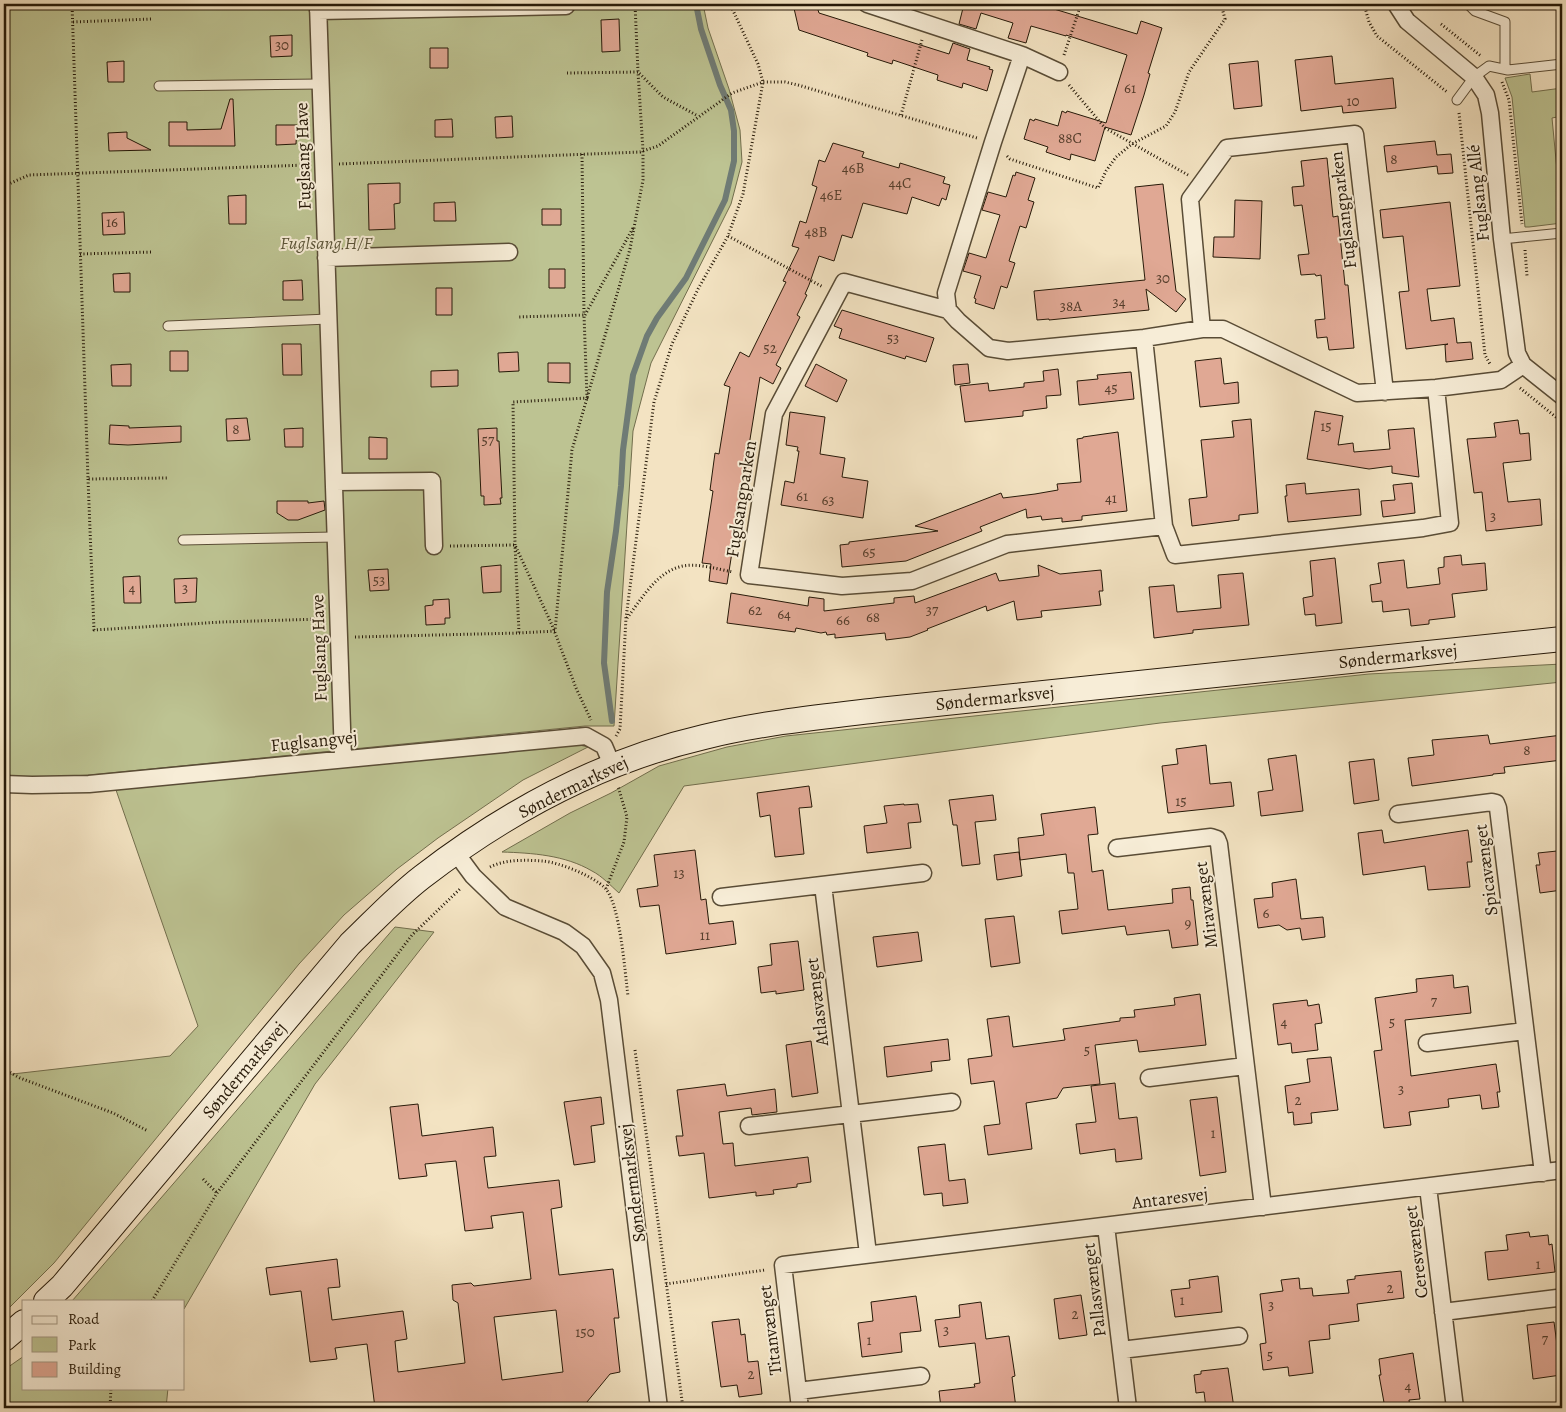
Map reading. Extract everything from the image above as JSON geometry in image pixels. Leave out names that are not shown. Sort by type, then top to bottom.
[{"type":"street","points":[[867,4],[1022,55],[1059,72]]},
{"type":"street","name":"Fuglsang Allé","points":[[1396,4],[1407,21],[1474,77],[1486,95],[1490,113],[1502,239],[1517,353],[1522,365]]},
{"type":"street","name":"Fuglsang Have","points":[[343,758],[318,8],[566,6]]},
{"type":"street","points":[[948,310],[946,292],[1022,55]]},
{"type":"street","name":"Fuglsangparken","points":[[1202,329],[1190,199],[1227,148],[1355,134],[1384,392]]},
{"type":"street","points":[[326,258],[509,252]]},
{"type":"street","points":[[837,295],[844,282],[948,310],[989,348],[1008,351],[1144,338],[1202,329],[1223,329],[1356,393],[1436,388],[1501,380],[1522,365],[1562,396]]},
{"type":"street","name":"Fuglsangparken","points":[[837,295],[774,414],[749,575],[842,586],[912,581],[1007,544],[1164,526]]},
{"type":"street","points":[[1144,338],[1164,526],[1176,555],[1423,528],[1450,523],[1436,388]]},
{"type":"street","points":[[334,482],[432,481],[434,546]]},
{"type":"street","name":"Søndermarksvej","points":[[47,1300],[68,1278],[350,944],[415,884],[456,853],[531,804],[604,750],[702,737],[767,723],[1562,638]]},
{"type":"street","name":"Fuglsangvej","points":[[4,784],[89,784],[586,736],[604,750]]},
{"type":"street","name":"Spicavænget","points":[[1398,814],[1496,803],[1526,1031],[1542,1173]]},
{"type":"street","name":"Miravænget","points":[[1117,848],[1211,836],[1217,838],[1262,1207]]},
{"type":"street","name":"Søndermarksvej","points":[[456,853],[473,876],[505,907],[564,932],[583,946],[602,973],[609,1000],[659,1408]]},
{"type":"street","points":[[721,897],[923,873]]},
{"type":"street","name":"Atlasvænget","points":[[824,885],[868,1254]]},
{"type":"street","points":[[1427,1043],[1526,1031]]},
{"type":"street","points":[[1149,1078],[1245,1066]]},
{"type":"street","points":[[750,1126],[952,1102]]},
{"type":"street","name":"Antaresvej","points":[[782,1265],[1562,1170]]},
{"type":"street","name":"Ceresvænget","points":[[1428,1187],[1455,1408]]},
{"type":"street","name":"Pallasvænget","points":[[1106,1226],[1128,1408]]},
{"type":"street","name":"Titanvænget","points":[[782,1265],[800,1408]]},
{"type":"street","name":"Ceresvænget","points":[[1443,1312],[1557,1298]]},
{"type":"street","points":[[4,1339],[22,1324]]},
{"type":"street","name":"Pallasvænget","points":[[1121,1350],[1239,1336]]},
{"type":"street","name":"Titanvænget","points":[[798,1391],[921,1376]]},
{"type":"lane","points":[[1468,4],[1475,11],[1504,22],[1505,69]]},
{"type":"lane","points":[[1457,100],[1474,77],[1488,66],[1505,69],[1562,64]]},
{"type":"lane","name":"Fuglsang Have","points":[[159,86],[321,84]]},
{"type":"lane","points":[[1502,239],[1562,233]]},
{"type":"lane","points":[[168,326],[328,319]]},
{"type":"lane","points":[[183,540],[336,537]]},
{"type":"path","points":[[72,4],[94,630],[222,622],[338,618]]},
{"type":"path","points":[[555,631],[572,450],[630,249],[643,180],[635,4]]},
{"type":"path","points":[[604,750],[620,729],[626,618],[654,402],[672,344],[698,289],[728,236],[743,194],[763,82],[758,64],[730,4]]},
{"type":"path","points":[[1081,4],[1059,72],[1105,128],[1202,183]]},
{"type":"path","points":[[4,186],[29,175],[643,151],[658,146],[732,93],[763,82],[785,82],[798,84],[993,142],[1010,159],[1098,188],[1106,171],[1116,157],[1132,144],[1166,126],[1175,112],[1189,72],[1225,19],[1221,4]]},
{"type":"path","points":[[1364,4],[1369,22],[1378,36],[1457,100],[1485,355],[1488,362],[1562,422]]},
{"type":"path","points":[[73,22],[152,19]]},
{"type":"path","points":[[901,115],[927,24]]},
{"type":"path","points":[[567,73],[638,72],[663,96],[698,116]]},
{"type":"path","points":[[582,154],[587,398]]},
{"type":"path","points":[[584,315],[634,226]]},
{"type":"path","points":[[728,236],[837,295]]},
{"type":"path","points":[[80,254],[152,252]]},
{"type":"path","points":[[517,317],[584,315]]},
{"type":"path","points":[[519,632],[515,545],[513,402],[587,398]]},
{"type":"path","points":[[88,479],[167,478]]},
{"type":"path","points":[[434,546],[515,545]]},
{"type":"path","points":[[515,545],[555,631],[576,688],[604,750],[627,817],[624,842],[606,889]]},
{"type":"path","points":[[626,618],[651,586],[680,566],[698,566],[749,575]]},
{"type":"path","points":[[339,637],[555,631]]},
{"type":"path","points":[[153,1300],[217,1193],[412,935],[473,876],[508,862],[527,860],[554,862],[579,872],[606,889],[614,906],[618,923],[629,1001]]},
{"type":"path","points":[[635,1050],[683,1408]]},
{"type":"path","points":[[4,1069],[20,1078],[113,1113],[148,1131]]},
{"type":"path","points":[[203,1179],[217,1193]]},
{"type":"path","points":[[666,1284],[764,1271],[782,1265]]},
{"type":"path","points":[[110,1408],[111,1390]]},
{"type":"green space","name":"Fuglsang H/F","points":[[4,4],[703,4],[708,28],[729,89],[740,130],[742,162],[731,204],[651,363],[633,431],[614,726],[585,726],[90,775],[32,778],[4,776]]},
{"type":"green space","points":[[1530,74],[1532,92],[1562,88],[1562,116],[1552,118],[1562,223],[1525,227],[1512,97],[1505,78]]},
{"type":"green space","points":[[1562,664],[1562,682],[1160,723],[684,786],[619,893],[596,873],[571,861],[537,854],[502,852],[570,813],[659,766],[727,747],[786,736],[1369,674]]},
{"type":"green space","points":[[571,743],[588,747],[523,780],[438,838],[397,869],[344,915],[299,964],[54,1263],[4,1313],[4,1075],[170,1056],[198,1026],[116,790]]},
{"type":"green space","points":[[395,927],[434,932],[315,1084],[185,1307],[185,1300],[73,1300]]},
{"type":"green space","points":[[22,1357],[22,1390],[168,1390],[166,1408],[4,1408],[4,1370]]},
{"type":"building","points":[[793,4],[816,4],[819,13],[949,54],[953,43],[970,49],[967,60],[990,67],[989,69],[993,70],[987,91],[963,83],[962,88],[937,80],[938,75],[893,60],[892,64],[867,56],[868,53],[799,30]]},
{"type":"building","points":[[964,4],[1055,4],[1054,9],[1137,34],[1141,21],[1162,28],[1131,135],[1105,127],[1095,161],[1071,154],[1070,160],[1046,152],[1048,147],[1024,139],[1030,119],[1058,126],[1062,111],[1106,123],[1127,55],[1066,35],[1031,26],[1026,43],[1008,38],[1013,23],[981,13],[976,29],[959,24]]},
{"type":"building","points":[[619,19],[620,51],[602,52],[601,20]]},
{"type":"building","points":[[292,35],[292,56],[271,57],[270,36]]},
{"type":"building","points":[[430,48],[448,48],[448,68],[430,68]]},
{"type":"building","points":[[1332,56],[1335,84],[1393,78],[1396,108],[1343,113],[1342,106],[1301,111],[1295,60]]},
{"type":"building","points":[[124,61],[124,82],[108,82],[107,62]]},
{"type":"building","points":[[1258,61],[1262,106],[1234,109],[1229,64]]},
{"type":"building","points":[[230,99],[233,99],[235,146],[169,146],[169,122],[187,122],[187,130],[221,129]]},
{"type":"building","points":[[512,116],[513,137],[496,138],[495,117]]},
{"type":"building","points":[[452,119],[453,137],[435,137],[435,120]]},
{"type":"building","points":[[276,125],[297,125],[296,144],[276,145]]},
{"type":"building","points":[[127,132],[127,138],[151,150],[109,151],[108,133]]},
{"type":"building","points":[[1435,141],[1437,155],[1451,154],[1453,173],[1438,174],[1437,166],[1387,172],[1384,146]]},
{"type":"building","points":[[833,143],[864,152],[862,157],[899,168],[900,163],[945,177],[943,183],[950,185],[946,200],[942,198],[939,206],[912,197],[907,214],[863,203],[852,238],[842,235],[834,261],[819,256],[805,294],[807,295],[797,315],[800,317],[776,365],[781,368],[773,384],[760,377],[747,458],[753,459],[751,477],[744,476],[727,584],[709,581],[711,564],[702,563],[713,491],[710,490],[715,453],[719,454],[730,387],[724,385],[740,352],[749,357],[786,282],[783,281],[799,248],[792,246],[800,221],[806,223],[817,187],[812,185],[819,160],[825,162]]},
{"type":"building","points":[[1327,158],[1333,217],[1338,216],[1345,285],[1348,285],[1354,348],[1329,350],[1327,337],[1317,338],[1315,320],[1325,319],[1321,275],[1301,275],[1298,255],[1309,254],[1302,205],[1294,206],[1292,187],[1304,186],[1301,161]]},
{"type":"building","points":[[1016,172],[1035,178],[1028,200],[1034,202],[1026,228],[1020,226],[1009,261],[1015,263],[1007,288],[1001,286],[994,309],[975,303],[976,299],[974,298],[981,276],[963,271],[969,253],[986,258],[1000,215],[982,210],[988,192],[1006,197],[1013,175],[1015,176]]},
{"type":"building","points":[[400,183],[400,203],[394,204],[395,229],[369,230],[368,184]]},
{"type":"building","points":[[1163,184],[1176,291],[1186,299],[1176,312],[1146,289],[1149,310],[1037,320],[1034,291],[1145,280],[1135,187]]},
{"type":"building","points":[[246,195],[246,224],[229,224],[228,196]]},
{"type":"building","points":[[1235,200],[1262,201],[1260,259],[1213,257],[1214,237],[1234,237]]},
{"type":"building","points":[[455,202],[456,221],[434,221],[434,203]]},
{"type":"building","points":[[1450,202],[1460,286],[1427,289],[1431,321],[1454,318],[1457,343],[1471,342],[1473,359],[1446,362],[1445,345],[1448,344],[1406,349],[1399,292],[1409,291],[1403,236],[1383,238],[1380,210]]},
{"type":"building","points":[[542,209],[561,209],[561,225],[542,225]]},
{"type":"building","points":[[124,212],[125,234],[103,235],[102,213]]},
{"type":"building","points":[[549,269],[565,269],[565,288],[549,288]]},
{"type":"building","points":[[130,273],[130,292],[114,292],[113,274]]},
{"type":"building","points":[[302,280],[303,300],[283,300],[283,281]]},
{"type":"building","points":[[436,288],[452,288],[452,315],[436,315]]},
{"type":"building","points":[[842,310],[934,338],[926,362],[906,356],[905,359],[839,338],[842,329],[834,326]]},
{"type":"building","points":[[282,344],[301,344],[302,375],[283,375]]},
{"type":"building","points":[[170,351],[188,351],[188,371],[170,371]]},
{"type":"building","points":[[518,352],[519,371],[499,372],[498,353]]},
{"type":"building","points":[[1221,358],[1224,384],[1238,382],[1239,403],[1200,407],[1195,361]]},
{"type":"building","points":[[548,363],[570,363],[570,383],[548,382]]},
{"type":"building","points":[[131,364],[131,386],[112,386],[111,365]]},
{"type":"building","points":[[816,364],[847,380],[837,402],[805,386]]},
{"type":"building","points":[[968,364],[970,383],[955,385],[953,365]]},
{"type":"building","points":[[1058,369],[1061,395],[1046,396],[1047,408],[1023,411],[1023,416],[965,422],[960,386],[988,383],[989,391],[1024,387],[1024,383],[1044,381],[1043,371]]},
{"type":"building","points":[[458,370],[458,386],[431,387],[431,371]]},
{"type":"building","points":[[1131,372],[1134,399],[1079,405],[1077,381],[1098,379],[1097,375]]},
{"type":"building","points":[[1315,411],[1343,416],[1338,445],[1353,443],[1354,452],[1390,449],[1388,430],[1414,428],[1419,477],[1392,473],[1392,466],[1369,469],[1307,459]]},
{"type":"building","points":[[790,412],[825,417],[820,454],[845,458],[842,477],[868,481],[863,518],[781,505],[785,481],[794,483],[799,451],[797,451],[798,447],[786,445]]},
{"type":"building","points":[[247,418],[250,440],[227,441],[226,419]]},
{"type":"building","points":[[1251,419],[1258,513],[1239,515],[1239,520],[1192,526],[1189,499],[1207,497],[1201,440],[1234,437],[1232,421]]},
{"type":"building","points":[[1518,420],[1520,434],[1529,433],[1531,460],[1503,463],[1508,502],[1540,499],[1542,525],[1486,531],[1482,492],[1474,493],[1467,439],[1496,437],[1494,423]]},
{"type":"building","points":[[110,425],[129,426],[129,428],[181,426],[181,442],[128,445],[109,444]]},
{"type":"building","points":[[303,428],[303,447],[285,447],[284,429]]},
{"type":"building","points":[[497,428],[501,504],[484,505],[484,496],[481,496],[478,429]]},
{"type":"building","points":[[1118,432],[1127,511],[1082,516],[1082,520],[1062,522],[1062,518],[1042,520],[1041,516],[1027,518],[1026,509],[980,527],[982,531],[906,561],[842,567],[840,545],[849,544],[849,542],[938,531],[915,526],[1001,493],[1003,498],[1035,494],[1058,490],[1057,484],[1081,482],[1077,439]]},
{"type":"building","points":[[369,437],[387,438],[387,459],[369,459]]},
{"type":"building","points":[[1305,483],[1306,494],[1359,489],[1361,515],[1288,522],[1285,496],[1287,496],[1286,485]]},
{"type":"building","points":[[1412,483],[1415,513],[1383,517],[1381,501],[1395,500],[1393,485]]},
{"type":"building","points":[[277,501],[308,501],[308,503],[324,501],[325,510],[298,520],[288,520],[277,513]]},
{"type":"building","points":[[1461,555],[1462,565],[1485,563],[1487,590],[1452,594],[1455,617],[1429,620],[1429,624],[1411,626],[1409,609],[1383,612],[1382,601],[1372,602],[1370,585],[1381,583],[1378,563],[1404,560],[1407,588],[1440,584],[1438,568],[1444,567],[1444,557]]},
{"type":"building","points":[[1335,558],[1342,623],[1316,626],[1315,614],[1305,615],[1303,598],[1313,596],[1310,561]]},
{"type":"building","points":[[501,565],[501,592],[483,593],[481,567]]},
{"type":"building","points":[[1038,565],[1060,574],[1101,570],[1103,591],[1099,591],[1101,605],[1041,611],[1042,617],[1017,620],[1014,601],[987,611],[986,606],[910,637],[886,640],[885,633],[835,638],[835,634],[827,635],[826,632],[821,633],[796,628],[795,632],[727,623],[731,593],[808,606],[809,597],[824,599],[824,611],[894,603],[894,598],[914,596],[915,603],[996,573],[999,581],[1039,576]]},
{"type":"building","points":[[388,569],[389,590],[370,591],[368,570]]},
{"type":"building","points":[[1243,573],[1249,625],[1193,630],[1193,633],[1154,638],[1149,587],[1174,585],[1177,612],[1221,608],[1218,575]]},
{"type":"building","points":[[140,576],[141,603],[124,603],[123,577]]},
{"type":"building","points":[[197,578],[196,602],[175,603],[174,579]]},
{"type":"building","points":[[449,599],[450,618],[445,618],[445,624],[426,625],[425,606],[433,605],[433,600]]},
{"type":"building","points":[[1488,735],[1490,744],[1562,735],[1562,760],[1504,767],[1505,773],[1412,786],[1408,758],[1434,755],[1432,740]]},
{"type":"building","points":[[1206,745],[1210,784],[1231,782],[1234,806],[1168,813],[1162,766],[1178,764],[1176,749]]},
{"type":"building","points":[[1296,755],[1303,811],[1261,816],[1258,792],[1273,790],[1268,759]]},
{"type":"building","points":[[1374,759],[1379,800],[1354,804],[1349,762]]},
{"type":"building","points":[[809,786],[812,807],[799,808],[804,854],[775,857],[770,815],[760,817],[757,793]]},
{"type":"building","points":[[993,795],[996,820],[975,822],[980,864],[962,866],[957,825],[953,825],[949,800]]},
{"type":"building","points":[[918,804],[921,822],[908,823],[911,848],[867,853],[864,826],[887,823],[884,806]]},
{"type":"building","points":[[1095,807],[1098,834],[1088,835],[1092,872],[1103,870],[1108,910],[1173,903],[1172,889],[1190,887],[1198,945],[1172,948],[1169,930],[1127,935],[1125,926],[1062,934],[1059,911],[1078,909],[1074,873],[1068,873],[1066,854],[1020,860],[1018,838],[1044,835],[1041,814]]},
{"type":"building","points":[[1382,830],[1384,843],[1468,830],[1472,862],[1467,862],[1470,887],[1428,890],[1425,866],[1363,875],[1358,833]]},
{"type":"building","points":[[695,850],[701,900],[706,899],[709,924],[733,921],[736,944],[666,954],[659,905],[640,907],[637,889],[658,886],[654,855]]},
{"type":"building","points":[[1557,851],[1559,862],[1562,862],[1562,890],[1540,893],[1536,865],[1540,865],[1538,853]]},
{"type":"building","points":[[1019,852],[1022,876],[997,880],[994,855]]},
{"type":"building","points":[[1296,879],[1301,919],[1323,917],[1325,937],[1302,940],[1300,928],[1287,930],[1279,925],[1258,928],[1254,899],[1273,897],[1272,883]]},
{"type":"building","points":[[1014,916],[1020,963],[991,967],[985,919]]},
{"type":"building","points":[[918,932],[922,961],[877,967],[873,937]]},
{"type":"building","points":[[798,941],[804,990],[776,994],[776,991],[761,993],[758,967],[772,965],[770,944]]},
{"type":"building","points":[[1453,975],[1454,988],[1468,986],[1471,1013],[1405,1020],[1411,1076],[1496,1064],[1500,1092],[1497,1092],[1499,1107],[1482,1109],[1480,1095],[1448,1099],[1449,1107],[1409,1112],[1411,1125],[1384,1128],[1374,1051],[1382,1050],[1375,998],[1417,992],[1416,979]]},
{"type":"building","points":[[1200,994],[1206,1045],[1139,1052],[1137,1040],[1095,1045],[1100,1084],[1063,1088],[1057,1098],[1026,1103],[1032,1149],[988,1155],[984,1126],[1000,1124],[994,1081],[971,1084],[968,1059],[992,1056],[987,1019],[1009,1016],[1013,1047],[1065,1040],[1063,1029],[1120,1021],[1120,1018],[1135,1017],[1134,1010],[1175,1005],[1174,998]]},
{"type":"building","points":[[1307,1000],[1308,1006],[1319,1004],[1322,1023],[1315,1024],[1318,1050],[1292,1053],[1291,1043],[1278,1045],[1273,1004]]},
{"type":"building","points":[[948,1039],[950,1060],[931,1062],[932,1071],[887,1077],[884,1047]]},
{"type":"building","points":[[811,1041],[818,1093],[792,1097],[786,1045]]},
{"type":"building","points":[[1331,1057],[1338,1110],[1311,1113],[1312,1123],[1294,1125],[1293,1112],[1288,1113],[1285,1086],[1310,1082],[1307,1059]]},
{"type":"building","points":[[1115,1083],[1119,1119],[1137,1117],[1142,1159],[1116,1162],[1115,1149],[1080,1154],[1076,1124],[1096,1122],[1091,1086]]},
{"type":"building","points":[[725,1084],[727,1096],[775,1089],[777,1112],[752,1115],[751,1108],[719,1112],[723,1144],[733,1143],[735,1166],[808,1157],[811,1182],[797,1184],[797,1187],[773,1190],[774,1194],[756,1196],[756,1192],[709,1198],[704,1153],[679,1156],[676,1136],[683,1136],[677,1090]]},
{"type":"building","points":[[601,1097],[604,1124],[591,1126],[595,1162],[574,1165],[564,1102]]},
{"type":"building","points":[[1217,1097],[1226,1172],[1200,1176],[1190,1100]]},
{"type":"building","points":[[418,1104],[422,1136],[493,1127],[496,1156],[484,1157],[488,1188],[559,1180],[562,1207],[551,1209],[559,1275],[613,1269],[619,1318],[614,1318],[620,1372],[610,1374],[582,1408],[470,1408],[470,1403],[425,1408],[375,1408],[367,1344],[335,1348],[337,1359],[310,1362],[301,1291],[270,1295],[266,1268],[337,1259],[340,1287],[328,1288],[332,1320],[403,1311],[407,1339],[395,1341],[398,1372],[465,1363],[458,1303],[453,1300],[452,1285],[471,1283],[474,1286],[531,1279],[523,1212],[491,1216],[493,1228],[465,1231],[456,1161],[425,1164],[427,1176],[399,1179],[390,1107]],"holes":[[[556,1310],[563,1372],[502,1380],[494,1317]]]},
{"type":"building","points":[[945,1144],[949,1181],[965,1179],[968,1203],[943,1206],[942,1193],[924,1195],[918,1147]]},
{"type":"building","points":[[1529,1232],[1530,1237],[1548,1235],[1549,1245],[1552,1244],[1555,1272],[1488,1280],[1485,1252],[1508,1250],[1506,1235]]},
{"type":"building","points":[[1401,1271],[1404,1298],[1357,1304],[1359,1321],[1329,1325],[1330,1339],[1309,1341],[1313,1373],[1289,1376],[1288,1367],[1263,1370],[1260,1344],[1266,1343],[1260,1294],[1283,1291],[1281,1280],[1299,1278],[1300,1289],[1312,1288],[1313,1296],[1349,1293],[1347,1280],[1355,1279],[1355,1276]]},
{"type":"building","points":[[1218,1276],[1222,1312],[1175,1317],[1171,1290],[1190,1288],[1189,1280]]},
{"type":"building","points":[[1081,1295],[1087,1335],[1059,1339],[1054,1299]]},
{"type":"building","points":[[916,1296],[921,1331],[900,1333],[902,1352],[862,1357],[858,1323],[873,1321],[871,1302]]},
{"type":"building","points":[[981,1302],[986,1339],[1009,1336],[1015,1376],[1012,1377],[1016,1408],[941,1408],[939,1391],[975,1387],[974,1384],[980,1383],[975,1343],[939,1347],[935,1320],[960,1317],[959,1305]]},
{"type":"building","points":[[739,1319],[741,1335],[745,1334],[748,1362],[758,1361],[762,1394],[739,1397],[737,1385],[721,1387],[712,1322]]},
{"type":"building","points":[[1554,1322],[1561,1375],[1533,1379],[1527,1325]]},
{"type":"building","points":[[1413,1353],[1420,1399],[1409,1400],[1410,1408],[1385,1408],[1379,1375],[1381,1375],[1379,1359]]},
{"type":"building","points":[[1228,1368],[1234,1408],[1206,1408],[1204,1392],[1196,1393],[1194,1375],[1201,1374],[1201,1371]]},
{"type":"waterway","points":[[612,721],[604,663],[607,592],[616,531],[623,450],[633,375],[647,336],[657,318],[686,278],[725,200],[734,161],[734,131],[731,110],[720,85],[701,29],[696,4]]}]
